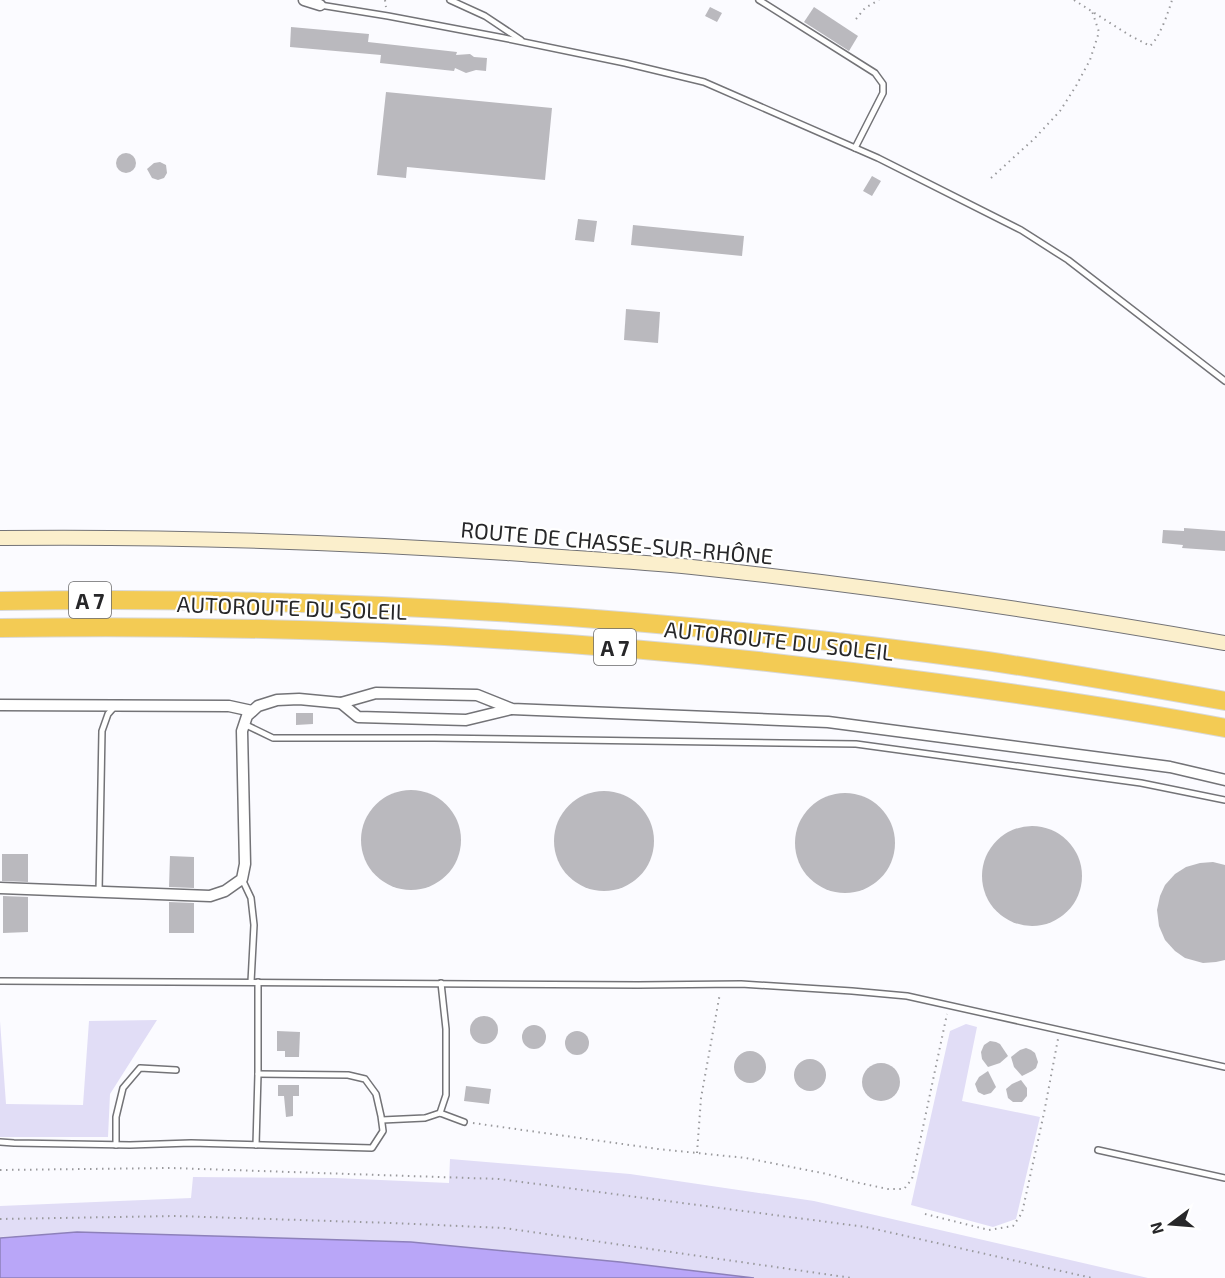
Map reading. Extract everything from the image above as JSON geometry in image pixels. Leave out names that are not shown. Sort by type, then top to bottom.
[{"type":"highway","name":"AUTOROUTE DU SOLEIL","points":[[0,601],[180,600],[328,604],[637,622],[792,637],[988,662],[1225,701]]},
{"type":"highway","name":"AUTOROUTE DU SOLEIL","points":[[0,628],[159,627],[298,630],[477,638],[642,650],[797,665],[932,682],[1098,706],[1225,728]]},
{"type":"main road","name":"ROUTE DE CHASSE-SUR-RHÔNE","points":[[0,538],[210,540],[376,545],[688,567],[983,603],[1225,643]]},
{"type":"street","points":[[304,0],[320,5]]},
{"type":"street","points":[[0,888],[210,897],[225,891],[242,879],[245,864],[242,731],[247,716],[258,706],[277,700],[299,699],[341,703],[376,693],[477,696],[512,709]]},
{"type":"street","points":[[341,703],[358,717],[466,720],[512,709],[828,722],[1170,767],[1225,780]]},
{"type":"street","points":[[0,705],[229,706],[252,711]]},
{"type":"lane","points":[[450,0],[485,16],[525,43]]},
{"type":"lane","points":[[759,0],[875,73],[883,84],[883,93],[855,148]]},
{"type":"lane","points":[[320,5],[388,16],[625,63],[704,82],[855,148],[1021,230],[1068,260],[1225,381]]},
{"type":"lane","points":[[99,892],[102,731],[108,714],[115,705]]},
{"type":"lane","points":[[244,724],[273,738],[856,744],[1141,783],[1225,800]]},
{"type":"lane","points":[[242,879],[251,898],[254,925],[251,982]]},
{"type":"lane","points":[[0,981],[741,984],[874,993],[907,996],[1225,1067]]},
{"type":"lane","points":[[256,1145],[258,982]]},
{"type":"lane","points":[[440,1113],[446,1095],[446,1029],[441,983]]},
{"type":"lane","points":[[116,1145],[116,1117],[123,1088],[140,1068],[176,1070]]},
{"type":"lane","points":[[0,1142],[116,1145],[191,1143],[372,1148],[383,1131],[375,1094],[365,1079],[348,1075],[258,1074]]},
{"type":"lane","points":[[382,1120],[425,1118],[440,1113],[464,1122]]},
{"type":"lane","points":[[1098,1150],[1225,1178]]},
{"type":"path","points":[[855,19],[865,8],[879,0]]},
{"type":"path","points":[[1074,0],[1150,46],[1154,43],[1172,0]]},
{"type":"path","points":[[991,178],[1034,139],[1059,111],[1076,86],[1090,60],[1099,32],[1092,11]]},
{"type":"path","points":[[697,1153],[701,1098],[721,984]]},
{"type":"path","points":[[464,1122],[658,1149],[746,1158],[888,1189],[904,1189],[912,1179],[949,1006]]},
{"type":"path","points":[[925,1214],[989,1230],[1013,1226],[1022,1213],[1060,1030]]},
{"type":"path","points":[[0,1170],[171,1168],[499,1179],[866,1227],[1092,1278]]},
{"type":"path","points":[[0,1219],[176,1216],[392,1222],[504,1228],[852,1278]]},
{"type":"shaded area","points":[[157,1020],[110,1094],[108,1137],[0,1137],[0,1021],[6,1104],[83,1105],[89,1021]]},
{"type":"shaded area","points":[[966,1024],[977,1027],[962,1101],[1040,1117],[1016,1219],[993,1227],[911,1205],[950,1031]]},
{"type":"shaded area","points":[[450,1159],[630,1174],[814,1201],[1148,1278],[755,1278],[620,1262],[411,1242],[77,1232],[0,1237],[0,1206],[191,1198],[193,1177],[335,1178],[449,1183]]},
{"type":"shaded area","points":[[77,1232],[411,1242],[620,1262],[754,1278],[0,1278],[0,1238]]},
{"type":"building","points":[[710,7],[722,13],[717,22],[705,16]]},
{"type":"building","points":[[814,7],[858,36],[849,51],[804,22]]},
{"type":"building","points":[[291,27],[369,34],[368,42],[457,52],[456,55],[470,54],[474,57],[487,58],[486,71],[476,70],[466,73],[455,68],[454,71],[380,63],[381,55],[290,47]]},
{"type":"building","points":[[386,92],[552,108],[545,180],[407,167],[406,178],[377,175]]},
{"type":"building","points":[[122,153],[130,153],[136,159],[136,167],[130,173],[122,173],[116,167],[116,159]]},
{"type":"building","points":[[160,162],[166,165],[167,173],[164,178],[158,180],[152,178],[147,169],[154,163]]},
{"type":"building","points":[[872,176],[881,181],[872,196],[863,191]]},
{"type":"building","points":[[578,219],[597,221],[594,242],[575,240]]},
{"type":"building","points":[[633,225],[744,236],[742,256],[631,245]]},
{"type":"building","points":[[626,309],[660,312],[658,343],[624,340]]},
{"type":"building","points":[[1184,528],[1225,531],[1225,551],[1182,548],[1183,545],[1162,543],[1163,530],[1184,531]]},
{"type":"building","points":[[296,713],[313,713],[313,724],[296,725]]},
{"type":"building","points":[[411,790],[430,794],[447,804],[457,821],[461,840],[457,859],[447,876],[430,886],[411,890],[392,886],[375,876],[365,859],[361,840],[365,821],[375,804],[392,794]]},
{"type":"building","points":[[604,791],[623,795],[640,805],[650,822],[654,841],[650,860],[640,877],[623,887],[604,891],[585,887],[568,877],[558,860],[554,841],[558,822],[568,805],[585,795]]},
{"type":"building","points":[[845,793],[864,797],[881,807],[891,824],[895,843],[891,862],[881,879],[864,889],[845,893],[826,889],[809,879],[799,862],[795,843],[799,824],[809,807],[826,797]]},
{"type":"building","points":[[1032,826],[1051,830],[1068,840],[1078,857],[1082,876],[1078,895],[1068,912],[1051,922],[1032,926],[1013,922],[996,912],[986,895],[982,876],[986,857],[996,840],[1013,830]]},
{"type":"building","points":[[2,854],[28,854],[28,882],[2,881]]},
{"type":"building","points":[[170,856],[194,857],[194,888],[169,887]]},
{"type":"building","points":[[1213,862],[1225,865],[1225,960],[1203,963],[1185,958],[1165,940],[1159,926],[1157,910],[1165,885],[1175,874],[1186,867]]},
{"type":"building","points":[[3,896],[28,897],[28,932],[3,933]]},
{"type":"building","points":[[169,902],[194,903],[194,933],[169,933]]},
{"type":"building","points":[[484,1016],[494,1020],[498,1030],[494,1040],[484,1044],[474,1040],[470,1030],[474,1020]]},
{"type":"building","points":[[534,1025],[539,1026],[545,1032],[545,1042],[539,1048],[534,1049],[529,1048],[523,1042],[522,1037],[523,1032],[529,1026]]},
{"type":"building","points":[[277,1031],[300,1032],[299,1057],[285,1057],[285,1051],[277,1051]]},
{"type":"building","points":[[577,1031],[585,1035],[589,1043],[585,1051],[577,1055],[569,1051],[565,1043],[569,1035]]},
{"type":"building","points":[[990,1041],[1000,1044],[1008,1056],[1000,1063],[988,1067],[982,1059],[981,1052],[984,1045]]},
{"type":"building","points":[[1026,1048],[1035,1053],[1038,1062],[1036,1068],[1022,1076],[1014,1067],[1011,1057]]},
{"type":"building","points":[[750,1051],[761,1056],[766,1067],[761,1078],[750,1083],[739,1078],[734,1067],[739,1056]]},
{"type":"building","points":[[810,1059],[821,1064],[826,1075],[821,1086],[810,1091],[799,1086],[794,1075],[799,1064]]},
{"type":"building","points":[[881,1063],[894,1069],[900,1082],[894,1095],[881,1101],[868,1095],[862,1082],[868,1069]]},
{"type":"building","points":[[988,1071],[996,1087],[991,1093],[984,1095],[978,1092],[975,1084],[979,1077]]},
{"type":"building","points":[[1021,1080],[1027,1088],[1027,1096],[1022,1102],[1013,1102],[1008,1098],[1006,1089]]},
{"type":"building","points":[[278,1085],[299,1085],[299,1096],[293,1096],[293,1116],[286,1117],[284,1096],[278,1096]]},
{"type":"building","points":[[466,1086],[491,1089],[489,1104],[464,1101]]}]
